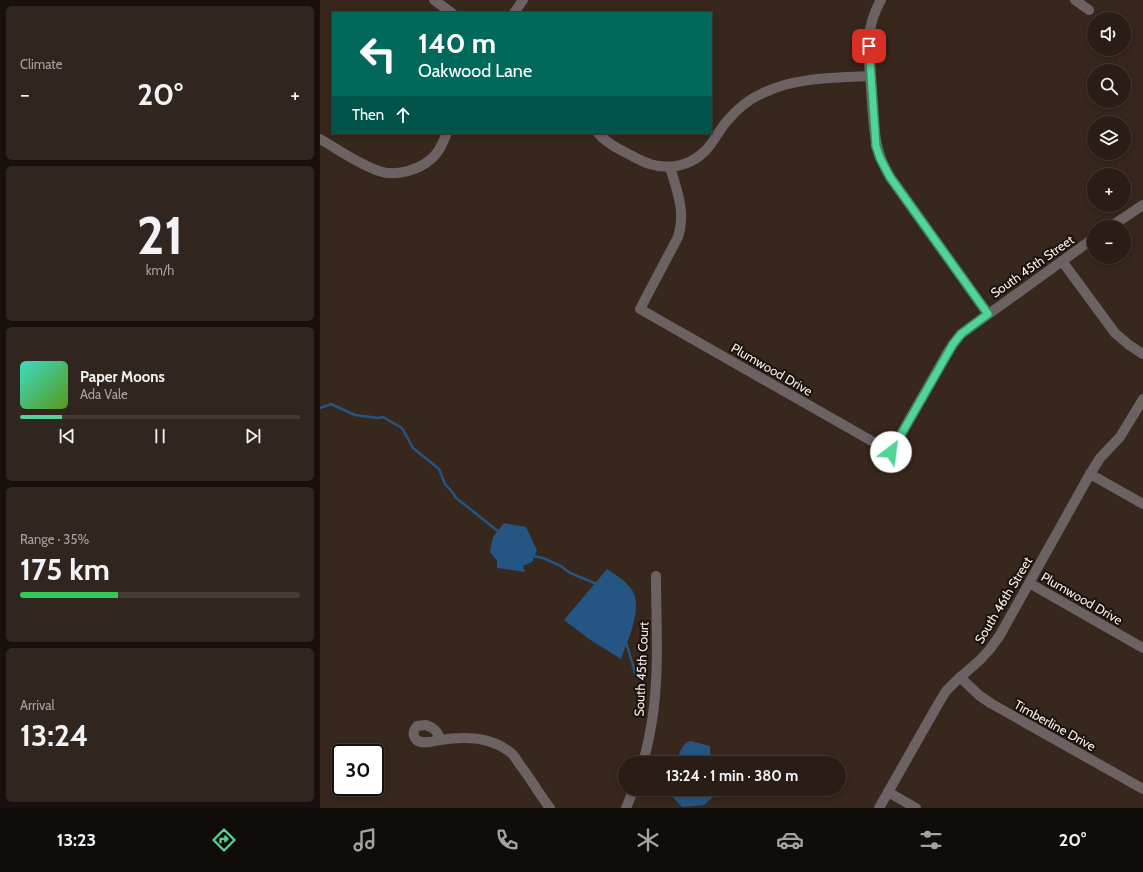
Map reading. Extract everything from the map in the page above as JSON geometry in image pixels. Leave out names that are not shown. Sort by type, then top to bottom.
[{"type":"street","points":[[434,0],[451,12]]},
{"type":"street","points":[[515,12],[523,0]]},
{"type":"street","points":[[881,0],[875,13],[869,38],[870,76],[876,146],[880,158],[885,169],[988,314]]},
{"type":"street","points":[[1075,0],[1089,10]]},
{"type":"street","points":[[599,134],[610,144],[647,164],[670,167],[684,164],[698,157],[706,150],[727,121],[738,110],[762,93],[777,86],[791,82],[870,76]]},
{"type":"street","points":[[320,139],[381,172],[396,173],[407,172],[432,159],[440,148],[447,134]]},
{"type":"street","name":"Plumwood Drive","points":[[670,167],[681,206],[681,227],[678,237],[640,309],[891,452]]},
{"type":"street","points":[[1120,220],[1143,205]]},
{"type":"street","name":"South 45th Street","points":[[891,452],[953,344],[961,334],[1087,243]]},
{"type":"street","points":[[1062,261],[1115,333],[1143,354]]},
{"type":"street","name":"South 46th Street","points":[[879,808],[936,706],[946,691],[990,650],[1000,635],[1090,474],[1100,458],[1120,437],[1143,399]]},
{"type":"street","points":[[1090,474],[1143,504]]},
{"type":"street","name":"South 45th Court","points":[[645,756],[655,705],[656,576]]},
{"type":"street","name":"Plumwood Drive","points":[[1029,583],[1143,648]]},
{"type":"street","name":"Timberline Drive","points":[[960,677],[980,696],[992,704],[1143,789]]},
{"type":"street","points":[[440,740],[458,737],[472,737],[488,741],[511,753],[524,770],[540,796],[550,808]]},
{"type":"street","points":[[888,792],[916,808]]},
{"type":"street","points":[[626,808],[631,796]]},
{"type":"water","points":[[504,523],[526,527],[537,550],[532,562],[523,566],[525,572],[497,568],[497,561],[490,552],[493,537]]},
{"type":"water","points":[[607,569],[629,586],[634,593],[636,602],[634,621],[621,659],[589,639],[564,620]]},
{"type":"water","points":[[690,741],[710,746],[711,756],[678,756],[682,747]]},
{"type":"water","points":[[672,796],[714,796],[704,805],[682,807]]},
{"type":"waterway","points":[[320,408],[331,404],[355,415],[378,418],[383,417],[402,428],[413,448],[439,469],[445,484],[455,497],[499,532]]},
{"type":"waterway","points":[[533,556],[543,558],[561,566],[570,573],[597,584]]},
{"type":"waterway","points":[[626,642],[636,676]]},
{"type":"route","points":[[869,46],[868,55],[874,134],[880,158],[890,177],[988,314],[961,334],[953,344],[891,452]]}]
